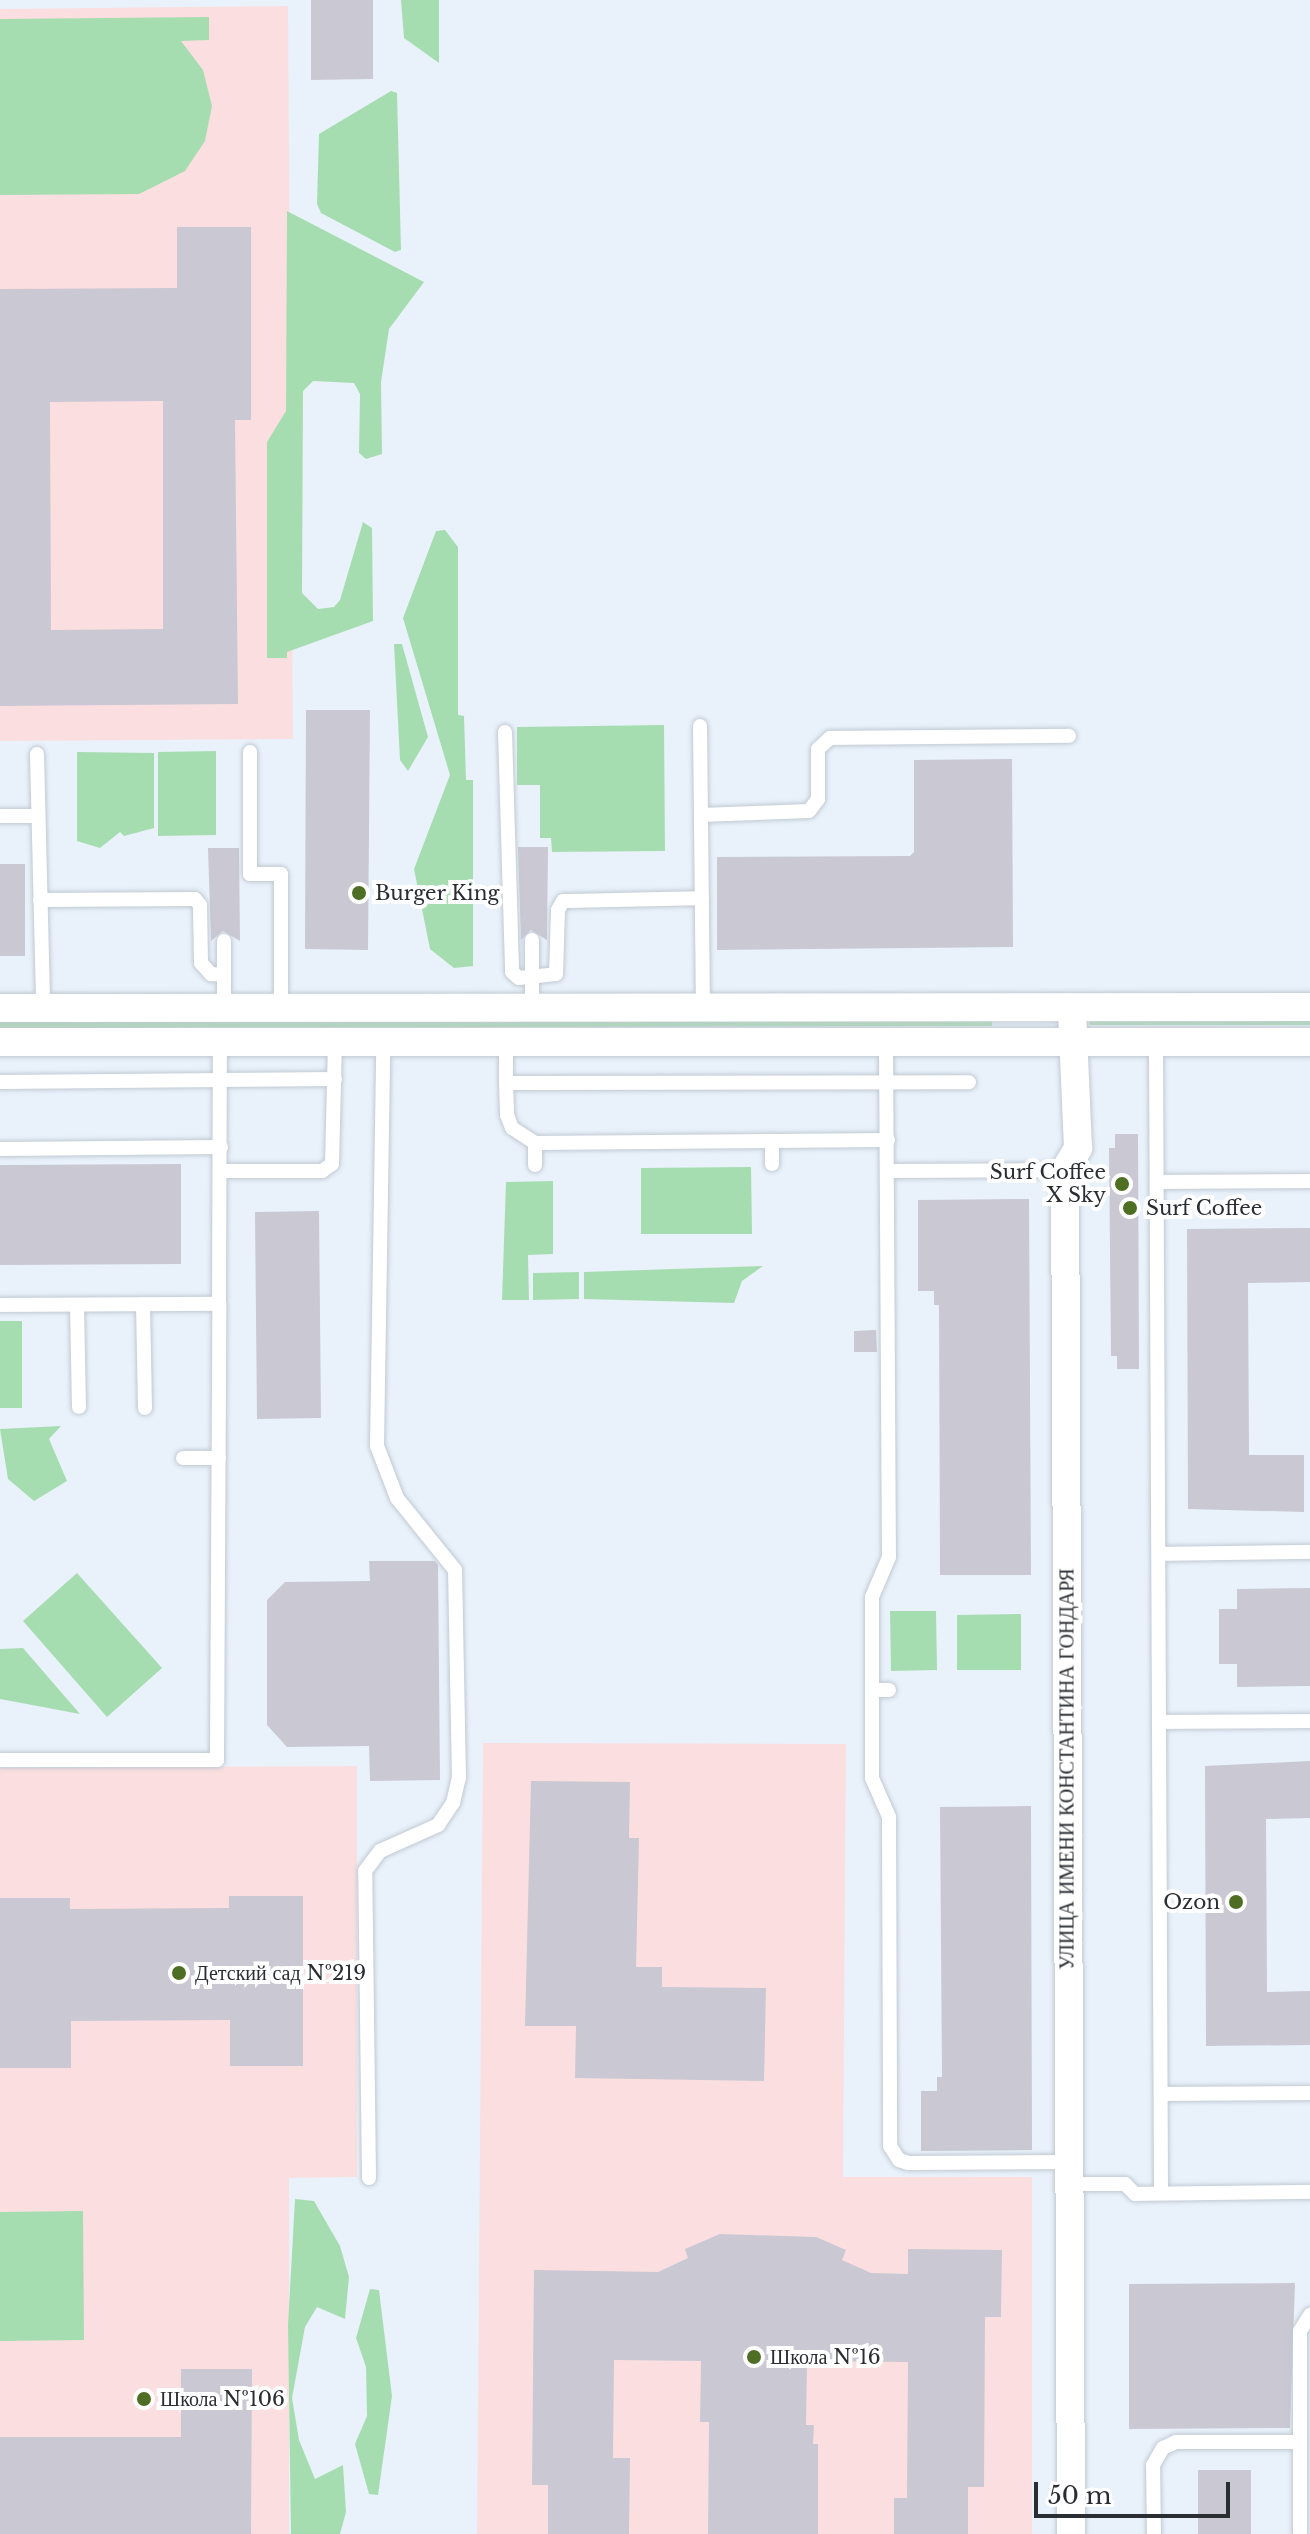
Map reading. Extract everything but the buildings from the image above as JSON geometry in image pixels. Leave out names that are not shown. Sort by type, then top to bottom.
[{"type":"street","points":[[0,1008],[281,1007],[532,992],[703,1006],[1310,1007]]},
{"type":"street","name":"УЛИЦА ИМЕНИ КОНСТАНТИНА ГОНДАРЯ","points":[[1071,2534],[1065,1170],[1078,1148],[1072,1008]]},
{"type":"street","points":[[0,1042],[1310,1042]]},
{"type":"lane","points":[[700,726],[703,1006]]},
{"type":"lane","points":[[505,732],[508,963],[532,992]]},
{"type":"lane","points":[[701,815],[809,811],[818,799],[818,749],[830,738],[1069,736]]},
{"type":"lane","points":[[250,752],[250,874],[281,874],[281,1007]]},
{"type":"lane","points":[[37,754],[43,1008]]},
{"type":"lane","points":[[0,816],[38,816]]},
{"type":"lane","points":[[532,992],[556,974],[558,910],[563,901],[702,898]]},
{"type":"lane","points":[[40,900],[195,899],[200,905],[201,963],[211,974],[224,975]]},
{"type":"lane","points":[[532,940],[532,992]]},
{"type":"lane","points":[[224,941],[224,1007]]},
{"type":"lane","points":[[0,1760],[217,1760],[220,1042]]},
{"type":"lane","points":[[221,1171],[327,1169],[335,1159],[335,1042]]},
{"type":"lane","points":[[369,2178],[365,1871],[380,1851],[438,1825],[453,1803],[459,1778],[455,1570],[397,1498],[377,1446],[383,1042]]},
{"type":"lane","points":[[506,1042],[507,1115],[512,1128],[535,1143],[888,1140]]},
{"type":"lane","points":[[886,1042],[889,1557],[872,1597],[872,1690],[873,1782],[889,1817],[892,2153],[908,2163],[1069,2173],[1125,2184],[1135,2194],[1310,2192]]},
{"type":"lane","points":[[1156,1042],[1161,2193]]},
{"type":"lane","points":[[0,1082],[335,1079]]},
{"type":"lane","points":[[506,1083],[969,1082]]},
{"type":"lane","points":[[772,1141],[772,1164]]},
{"type":"lane","points":[[535,1143],[535,1165]]},
{"type":"lane","points":[[0,1149],[221,1147]]},
{"type":"lane","points":[[888,1171],[1065,1170]]},
{"type":"lane","points":[[1157,1182],[1310,1181]]},
{"type":"lane","points":[[143,1304],[145,1408]]},
{"type":"lane","points":[[0,1305],[219,1304]]},
{"type":"lane","points":[[77,1305],[79,1407]]},
{"type":"lane","points":[[183,1458],[219,1458]]},
{"type":"lane","points":[[1159,1554],[1310,1552]]},
{"type":"lane","points":[[872,1690],[889,1690]]},
{"type":"lane","points":[[1159,1722],[1310,1721]]},
{"type":"lane","points":[[1161,2094],[1310,2093]]},
{"type":"lane","points":[[1300,2534],[1305,2342],[1301,2323],[1310,2315]]},
{"type":"lane","points":[[1154,2534],[1153,2465],[1163,2448],[1176,2442],[1300,2442]]},
{"type":"shaded area","points":[[288,6],[293,739],[0,741],[0,9]]},
{"type":"shaded area","points":[[483,1743],[846,1744],[843,2177],[1032,2177],[1032,2534],[477,2534]]},
{"type":"shaded area","points":[[357,1766],[357,2177],[289,2178],[289,2534],[0,2534],[0,1768]]},
{"type":"green space","points":[[401,0],[439,0],[439,63],[404,38]]},
{"type":"green space","points":[[209,17],[209,40],[181,41],[203,70],[212,106],[205,141],[185,171],[139,194],[0,195],[0,19]]},
{"type":"green space","points":[[391,91],[397,93],[401,250],[395,252],[321,213],[317,204],[319,134]]},
{"type":"green space","points":[[287,211],[424,282],[389,329],[381,382],[382,454],[366,459],[359,453],[360,394],[354,383],[313,381],[303,391],[302,593],[318,609],[334,607],[340,600],[363,522],[372,528],[373,621],[287,652],[287,658],[267,658],[267,442],[286,411]]},
{"type":"green space","points":[[445,530],[458,547],[458,715],[464,716],[466,780],[473,780],[473,966],[454,968],[430,949],[414,869],[450,775],[403,618],[436,531]]},
{"type":"green space","points":[[394,644],[402,644],[428,737],[408,771],[400,760]]},
{"type":"green space","points":[[664,725],[665,851],[552,852],[551,838],[540,838],[540,785],[517,785],[517,727]]},
{"type":"green space","points":[[216,751],[216,835],[158,836],[158,752]]},
{"type":"green space","points":[[77,752],[154,753],[154,828],[124,836],[120,832],[100,848],[77,841]]},
{"type":"green space","points":[[992,1016],[992,1026],[0,1028],[0,1019]]},
{"type":"green space","points":[[1090,1016],[1310,1016],[1310,1025],[1090,1025]]},
{"type":"green space","points":[[751,1167],[752,1234],[641,1234],[641,1168]]},
{"type":"green space","points":[[553,1181],[553,1254],[528,1255],[529,1300],[502,1300],[506,1182]]},
{"type":"green space","points":[[763,1266],[742,1281],[734,1303],[584,1299],[584,1272]]},
{"type":"green space","points":[[579,1272],[579,1299],[533,1300],[533,1273]]},
{"type":"green space","points":[[0,1321],[22,1321],[22,1408],[0,1408]]},
{"type":"green space","points":[[61,1426],[49,1439],[67,1481],[34,1501],[8,1479],[0,1429]]},
{"type":"green space","points":[[77,1573],[162,1668],[107,1717],[23,1621]]},
{"type":"green space","points":[[890,1611],[936,1611],[937,1670],[891,1671]]},
{"type":"green space","points":[[1021,1614],[1021,1670],[957,1670],[957,1615]]},
{"type":"green space","points":[[23,1648],[80,1714],[0,1699],[0,1649]]},
{"type":"green space","points":[[295,2199],[314,2201],[340,2246],[349,2277],[345,2319],[317,2307],[305,2327],[292,2398],[299,2440],[315,2479],[343,2465],[346,2512],[340,2534],[291,2534],[288,2325]]},
{"type":"green space","points":[[83,2211],[84,2340],[0,2341],[0,2212]]},
{"type":"green space","points":[[370,2289],[379,2290],[392,2396],[378,2495],[369,2494],[355,2444],[367,2416],[366,2367],[356,2338]]},
{"type":"place","name":"Burger King","points":[[359,893]]},
{"type":"place","name":"Surf Coffee X Sky","points":[[1122,1184]]},
{"type":"place","name":"Surf Coffee","points":[[1130,1208]]},
{"type":"place","name":"Ozon","points":[[1236,1902]]},
{"type":"place","name":"Детский сад №219","points":[[179,1973]]},
{"type":"place","name":"Школа №16","points":[[754,2357]]},
{"type":"place","name":"Школа №106","points":[[144,2399]]}]
